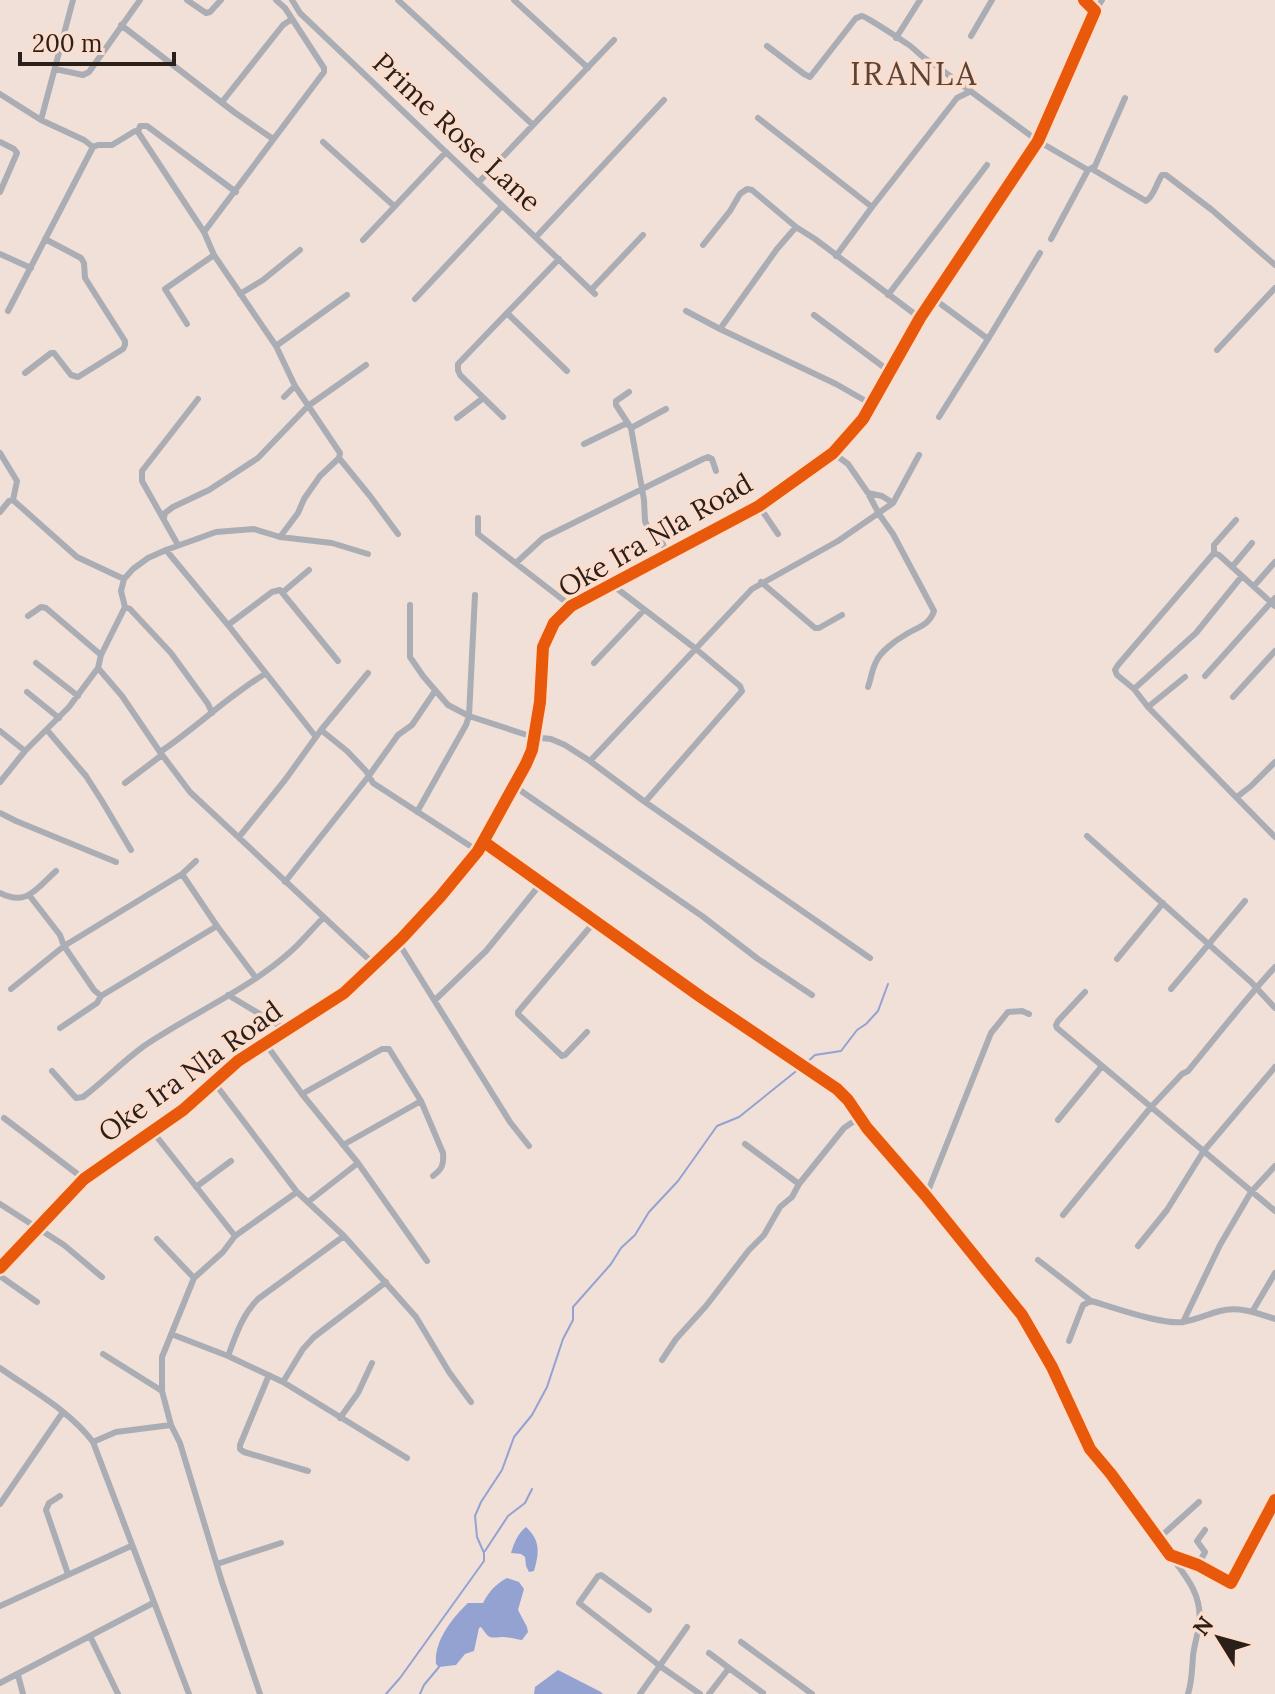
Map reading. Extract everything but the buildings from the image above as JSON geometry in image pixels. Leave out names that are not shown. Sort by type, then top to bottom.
[{"type":"street","points":[[41,120],[73,0]]},
{"type":"street","points":[[55,69],[83,75],[89,72],[140,0]]},
{"type":"street","points":[[187,0],[206,13],[221,0]]},
{"type":"street","points":[[204,232],[325,69],[276,0]]},
{"type":"street","name":"Prime Rose Lane","points":[[292,0],[300,13],[593,292],[643,235]]},
{"type":"street","points":[[398,0],[533,125]]},
{"type":"street","points":[[514,0],[588,68]]},
{"type":"street","points":[[896,38],[920,0]]},
{"type":"street","points":[[971,36],[992,0]]},
{"type":"street","points":[[1084,0],[1095,11]]},
{"type":"street","name":"Oke Ira Nla Road","points":[[0,1268],[84,1179],[183,1110],[238,1061],[344,993],[440,897],[484,842],[532,750],[540,702],[543,647],[554,623],[571,606],[759,506],[833,453],[853,432],[920,318],[1038,141],[1102,0]]},
{"type":"street","points":[[767,46],[810,77],[856,18],[867,18],[905,42],[1038,141],[1146,201],[1162,175],[1166,175],[1275,265]]},
{"type":"street","points":[[222,102],[275,34],[292,19]]},
{"type":"street","points":[[121,25],[273,139]]},
{"type":"street","points":[[478,183],[614,40]]},
{"type":"street","points":[[836,256],[957,98],[971,91]]},
{"type":"street","points":[[0,94],[93,147]]},
{"type":"street","points":[[1051,239],[1097,163],[1125,98]]},
{"type":"street","points":[[536,237],[664,100]]},
{"type":"street","points":[[758,118],[872,207]]},
{"type":"street","points":[[138,132],[140,126],[147,126],[236,192]]},
{"type":"street","points":[[8,311],[93,147],[112,145],[138,132]]},
{"type":"street","points":[[138,132],[204,232],[214,255],[276,346],[295,386],[340,453],[339,458],[320,476],[280,537]]},
{"type":"street","points":[[0,142],[17,153],[0,192]]},
{"type":"street","points":[[323,142],[394,206]]},
{"type":"street","points":[[363,240],[446,152]]},
{"type":"street","points":[[888,295],[987,165]]},
{"type":"street","points":[[703,245],[740,194],[747,189],[752,190],[796,227],[920,318]]},
{"type":"street","points":[[415,299],[502,206]]},
{"type":"street","points":[[720,329],[796,227]]},
{"type":"street","points":[[25,373],[54,353],[71,375],[78,377],[125,345],[85,278],[81,258],[45,239]]},
{"type":"street","points":[[240,294],[300,250]]},
{"type":"street","points":[[939,417],[1040,253]]},
{"type":"street","points":[[0,254],[31,268]]},
{"type":"street","points":[[187,324],[165,289],[214,255]]},
{"type":"street","points":[[503,417],[460,375],[458,364],[559,259]]},
{"type":"street","points":[[1217,350],[1275,288]]},
{"type":"street","points":[[276,346],[347,295]]},
{"type":"street","points":[[934,299],[988,339]]},
{"type":"street","points":[[686,311],[871,404]]},
{"type":"street","points":[[507,313],[567,371]]},
{"type":"street","points":[[814,315],[889,371]]},
{"type":"street","points":[[164,518],[173,507],[209,490],[258,458],[308,406],[366,365]]},
{"type":"street","points":[[284,397],[295,386]]},
{"type":"street","points":[[629,392],[615,402],[630,426],[645,521],[663,544],[666,555]]},
{"type":"street","points":[[178,545],[142,481],[142,471],[198,399]]},
{"type":"street","points":[[457,418],[482,399]]},
{"type":"street","points":[[584,444],[666,409]]},
{"type":"street","points":[[0,453],[17,481],[13,500]]},
{"type":"street","points":[[833,453],[848,464],[868,493],[934,611],[931,620],[903,635],[881,655],[868,687]]},
{"type":"street","points":[[590,761],[752,589],[838,541],[893,503],[919,455]]},
{"type":"street","points":[[516,563],[543,538],[708,457],[712,459],[716,471]]},
{"type":"street","points":[[339,458],[398,534]]},
{"type":"street","points":[[868,493],[882,496],[893,503]]},
{"type":"street","points":[[0,512],[13,500]]},
{"type":"street","points":[[13,500],[77,557],[124,579]]},
{"type":"street","points":[[759,506],[778,534]]},
{"type":"street","points":[[478,518],[478,534],[571,606]]},
{"type":"street","points":[[1236,520],[1214,545],[1214,553],[1115,670],[1275,837]]},
{"type":"street","points":[[0,782],[78,696],[98,668],[101,655],[125,607],[121,591],[124,579],[140,564],[166,550],[216,532],[254,529],[280,537],[332,543],[368,554]]},
{"type":"street","points":[[1232,567],[1252,543]]},
{"type":"street","points":[[166,550],[316,737]]},
{"type":"street","points":[[1205,676],[1274,602],[1214,553]]},
{"type":"street","points":[[1254,586],[1275,562]]},
{"type":"street","points":[[283,592],[309,570]]},
{"type":"street","points":[[1134,689],[1196,633],[1242,576]]},
{"type":"street","points":[[761,582],[815,628],[842,615]]},
{"type":"street","points":[[611,584],[696,649],[742,691],[645,802]]},
{"type":"street","points":[[228,625],[275,590],[283,592],[338,661]]},
{"type":"street","points":[[417,812],[469,716],[475,595]]},
{"type":"street","points":[[410,605],[410,657],[448,705],[469,716],[565,745],[870,958]]},
{"type":"street","points":[[28,616],[41,607],[46,608],[101,655]]},
{"type":"street","points":[[125,607],[171,653],[212,713]]},
{"type":"street","points":[[594,663],[644,610]]},
{"type":"street","points":[[1233,697],[1275,651]]},
{"type":"street","points":[[36,663],[78,696]]},
{"type":"street","points":[[98,668],[122,696],[190,792],[375,965]]},
{"type":"street","points":[[239,837],[368,673]]},
{"type":"street","points":[[125,783],[265,674]]},
{"type":"street","points":[[1148,707],[1185,677]]},
{"type":"street","points":[[285,882],[435,691]]},
{"type":"street","points":[[27,692],[59,718]]},
{"type":"street","points":[[47,730],[86,776],[131,850]]},
{"type":"street","points":[[321,730],[347,751],[373,783],[478,851]]},
{"type":"street","points":[[0,731],[25,751]]},
{"type":"street","points":[[1237,797],[1275,762]]},
{"type":"street","points":[[514,786],[812,995]]},
{"type":"street","points":[[0,813],[116,862]]},
{"type":"street","points":[[1087,836],[1275,1008]]},
{"type":"street","points":[[484,842],[701,997],[828,1082],[848,1100],[1022,1315],[1060,1381],[1090,1449],[1190,1582],[1200,1608],[1200,1624],[1188,1694]]},
{"type":"street","points":[[11,989],[64,946],[182,874],[196,861]]},
{"type":"street","points":[[0,893],[15,899],[29,895],[56,871]]},
{"type":"street","points":[[182,874],[256,978]]},
{"type":"street","points":[[435,1000],[486,951],[542,882]]},
{"type":"street","points":[[29,895],[101,996]]},
{"type":"street","points":[[1171,989],[1245,901]]},
{"type":"street","points":[[1117,959],[1163,903]]},
{"type":"street","points":[[52,1071],[76,1098],[83,1097],[143,1047],[256,978],[290,953],[323,918]]},
{"type":"street","points":[[587,1032],[562,1056],[518,1012],[596,920]]},
{"type":"street","points":[[60,1028],[97,1003],[101,996],[217,926]]},
{"type":"street","points":[[398,942],[510,1122],[529,1146]]},
{"type":"street","points":[[1063,1215],[1151,1107],[1188,1071],[1275,967]]},
{"type":"street","points":[[1085,992],[1056,1025],[1063,1034],[1275,1211]]},
{"type":"street","points":[[228,995],[285,1029]]},
{"type":"street","points":[[926,1196],[991,1033],[1008,1012],[1029,1014]]},
{"type":"street","points":[[265,1043],[358,1163],[427,1261]]},
{"type":"street","points":[[302,1094],[389,1049],[421,1101],[443,1153],[442,1169],[433,1176]]},
{"type":"street","points":[[1058,1120],[1102,1066]]},
{"type":"street","points":[[1138,1246],[1167,1210],[1203,1152],[1275,1067]]},
{"type":"street","points":[[213,1081],[297,1192],[344,1236],[416,1317],[471,1402]]},
{"type":"street","points":[[343,1145],[421,1101]]},
{"type":"street","points":[[662,1360],[676,1339],[764,1235],[780,1207],[792,1197],[844,1128],[860,1117]]},
{"type":"street","points":[[4,1118],[84,1179]]},
{"type":"street","points":[[153,1132],[235,1236]]},
{"type":"street","points":[[745,1144],[799,1184]]},
{"type":"street","points":[[196,1187],[231,1161]]},
{"type":"street","points":[[308,1202],[358,1163]]},
{"type":"street","points":[[1183,1322],[1220,1245],[1251,1192],[1275,1166]]},
{"type":"street","points":[[260,1694],[180,1443],[171,1425],[162,1391],[162,1357],[194,1278],[223,1252],[235,1236],[297,1192]]},
{"type":"street","points":[[0,1204],[64,1245],[102,1277]]},
{"type":"street","points":[[228,1356],[249,1308],[344,1236]]},
{"type":"street","points":[[157,1239],[194,1278]]},
{"type":"street","points":[[1038,1260],[1091,1301],[1155,1318],[1183,1322],[1232,1309],[1275,1319]]},
{"type":"street","points":[[1252,1312],[1275,1273]]},
{"type":"street","points":[[0,1276],[37,1302]]},
{"type":"street","points":[[283,1382],[314,1337],[386,1282]]},
{"type":"street","points":[[1069,1341],[1083,1305],[1091,1301]]},
{"type":"street","points":[[171,1334],[283,1382],[407,1458]]},
{"type":"street","points":[[103,1354],[162,1391]]},
{"type":"street","points":[[340,1418],[358,1393],[372,1363]]},
{"type":"street","points":[[0,1382],[3,1370],[63,1412],[93,1442],[189,1694]]},
{"type":"street","points":[[269,1375],[240,1449],[308,1471]]},
{"type":"street","points":[[0,1504],[63,1412]]},
{"type":"street","points":[[93,1442],[116,1432],[171,1425]]},
{"type":"street","points":[[60,1496],[49,1503],[46,1510],[68,1574]]},
{"type":"street","points":[[1170,1555],[1233,1582],[1275,1500]]},
{"type":"street","points":[[1158,1539],[1199,1502]]},
{"type":"street","points":[[1198,1565],[1205,1552],[1197,1541],[1205,1530]]},
{"type":"street","points":[[217,1564],[281,1543]]},
{"type":"street","points":[[0,1606],[131,1546]]},
{"type":"street","points":[[649,1610],[601,1575],[579,1601],[700,1694]]},
{"type":"street","points":[[0,1683],[153,1603]]},
{"type":"street","points":[[640,1694],[687,1627]]},
{"type":"street","points":[[90,1636],[118,1694]]},
{"type":"street","points":[[741,1642],[812,1694]]},
{"type":"street","points":[[709,1653],[763,1693]]},
{"type":"street","points":[[709,1694],[729,1668]]},
{"type":"street","points":[[18,1675],[23,1694]]},
{"type":"street","points":[[791,1694],[798,1685]]},
{"type":"water","points":[[526,1527],[538,1548],[534,1571],[529,1572],[525,1557],[511,1553]]},
{"type":"water","points":[[507,1578],[519,1582],[524,1589],[518,1610],[528,1632],[522,1640],[490,1637],[481,1627],[474,1651],[465,1654],[456,1665],[439,1667],[436,1664],[438,1647],[450,1623],[468,1603],[483,1603],[493,1588]]},
{"type":"water","points":[[558,1670],[603,1694],[534,1694],[535,1687]]},
{"type":"waterway","points":[[805,1064],[815,1055],[841,1051],[857,1030],[878,1011],[888,984]]},
{"type":"waterway","points":[[386,1694],[484,1561],[475,1516],[502,1470],[514,1437],[532,1415],[547,1387],[563,1339],[573,1320],[573,1307],[635,1235],[649,1212],[678,1181],[717,1126],[739,1117],[800,1068]]},
{"type":"waterway","points":[[485,1551],[508,1516],[525,1503],[532,1489]]},
{"type":"waterway","points":[[420,1694],[439,1667]]},
{"type":"cycle path","points":[[0,1268],[84,1179],[183,1110],[238,1061],[344,993],[440,897],[478,851],[526,764],[532,750],[540,702],[543,647],[554,623],[571,606],[759,506],[833,453],[863,419],[920,318],[1038,141],[1095,11],[1084,0]]},
{"type":"cycle path","points":[[484,842],[701,997],[837,1089],[848,1100],[867,1128],[1022,1315],[1052,1367],[1090,1449],[1170,1555],[1198,1565],[1231,1583],[1275,1500]]},
{"type":"district","name":"IRANLA","points":[[914,73]]}]
